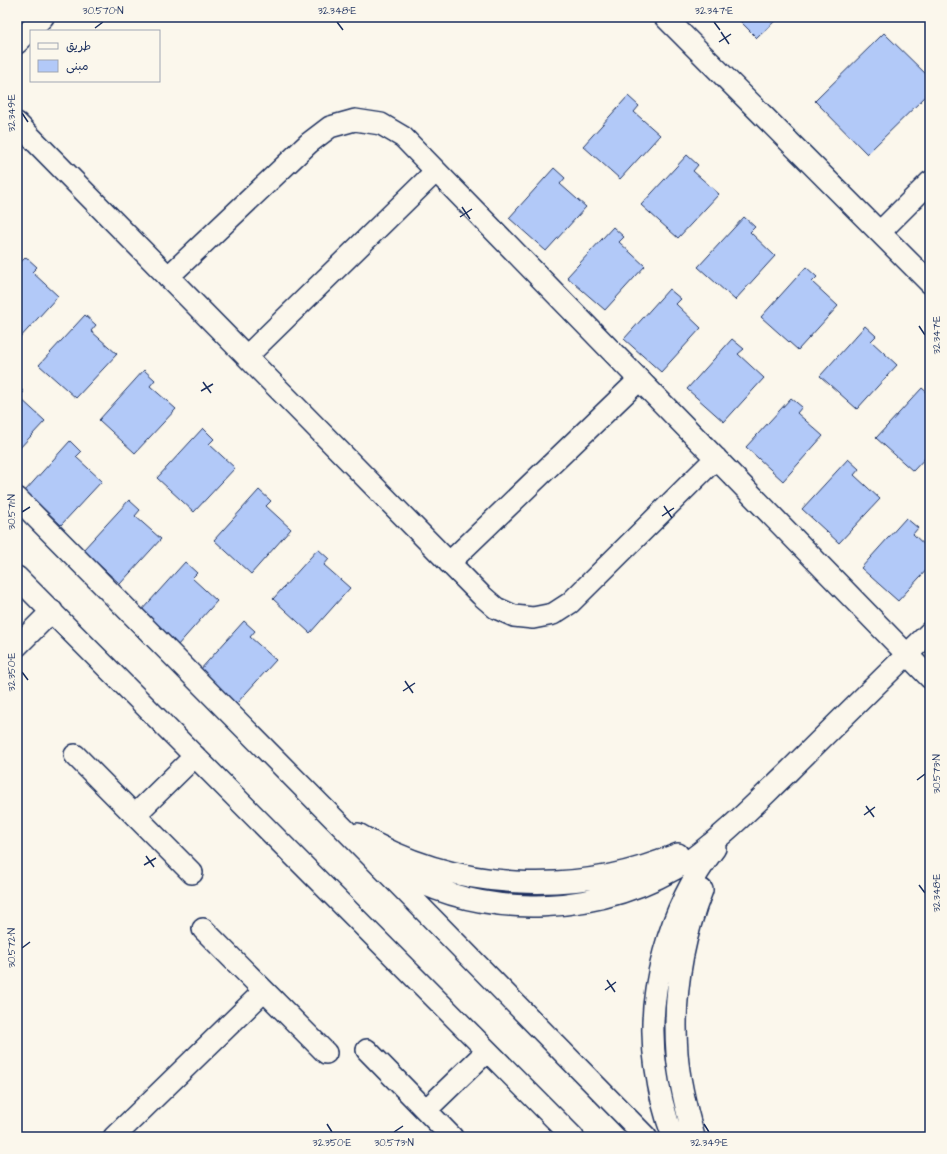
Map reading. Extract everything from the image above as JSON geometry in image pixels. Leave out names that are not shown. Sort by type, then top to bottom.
[{"type":"street","points":[[17,43],[43,17]]},
{"type":"street","points":[[665,17],[930,283]]},
{"type":"street","points":[[168,277],[309,143],[330,127],[355,120],[381,124],[403,137],[930,678]]},
{"type":"street","points":[[17,123],[481,595],[496,608],[514,616],[533,618],[553,614],[570,603],[716,458]]},
{"type":"street","points":[[247,356],[436,171]]},
{"type":"street","points":[[880,232],[930,182]]},
{"type":"street","points":[[449,562],[639,380]]},
{"type":"street","points":[[17,498],[335,819],[646,1137]]},
{"type":"street","points":[[17,576],[573,1137]]},
{"type":"street","points":[[17,646],[52,612]]},
{"type":"street","points":[[369,854],[412,879],[458,896],[506,906],[555,906],[604,898],[651,882],[694,858],[732,827],[930,632]]},
{"type":"street","points":[[75,755],[192,873]]},
{"type":"street","points":[[135,816],[195,756]]},
{"type":"street","points":[[335,819],[371,841],[409,859],[449,872],[490,880],[532,883],[574,881],[616,875],[656,863],[695,847],[732,827]]},
{"type":"street","points":[[673,1137],[664,1110],[655,1068],[653,1024],[657,981],[668,939],[684,899],[705,861],[732,827]]},
{"type":"street","points":[[694,1137],[684,1100],[677,1053],[677,1006],[682,959],[693,913],[710,868],[732,827]]},
{"type":"street","points":[[203,929],[326,1054]]},
{"type":"street","points":[[114,1137],[264,991]]},
{"type":"street","points":[[367,1050],[452,1137]]},
{"type":"street","points":[[426,1110],[487,1051]]},
{"type":"building","points":[[736,17],[779,17],[757,38]]},
{"type":"building","points":[[884,33],[930,78],[930,92],[867,154],[815,101]]},
{"type":"building","points":[[628,96],[639,106],[634,112],[660,135],[620,179],[583,146]]},
{"type":"building","points":[[687,155],[698,165],[693,171],[719,194],[678,238],[641,205]]},
{"type":"building","points":[[554,168],[565,178],[560,184],[586,207],[546,251],[509,218]]},
{"type":"building","points":[[744,217],[755,227],[750,232],[775,256],[735,300],[698,267]]},
{"type":"building","points":[[613,227],[624,237],[619,242],[645,266],[605,310],[567,277]]},
{"type":"building","points":[[26,257],[37,267],[32,272],[58,296],[18,340],[17,266]]},
{"type":"building","points":[[806,267],[817,277],[812,282],[838,306],[798,350],[761,317]]},
{"type":"building","points":[[669,289],[681,299],[676,304],[701,328],[661,372],[624,339]]},
{"type":"building","points":[[85,315],[96,325],[91,331],[117,354],[76,398],[39,365]]},
{"type":"building","points":[[865,326],[876,336],[871,341],[897,365],[857,409],[820,376]]},
{"type":"building","points":[[732,339],[744,349],[738,354],[764,378],[724,422],[687,389]]},
{"type":"building","points":[[144,370],[155,380],[150,386],[176,409],[135,453],[99,420]]},
{"type":"building","points":[[17,385],[24,392],[19,397],[45,421],[17,451]]},
{"type":"building","points":[[922,388],[930,395],[930,401],[928,403],[930,405],[930,453],[913,471],[876,438]]},
{"type":"building","points":[[791,398],[802,407],[797,413],[823,436],[783,481],[746,447]]},
{"type":"building","points":[[203,428],[214,439],[209,444],[235,468],[194,512],[157,478]]},
{"type":"building","points":[[70,441],[81,452],[76,457],[102,481],[61,525],[25,491]]},
{"type":"building","points":[[848,459],[859,469],[854,475],[880,499],[839,543],[802,509]]},
{"type":"building","points":[[259,490],[271,501],[266,506],[291,529],[251,574],[214,540]]},
{"type":"building","points":[[129,500],[140,510],[135,516],[161,539],[120,584],[83,550]]},
{"type":"building","points":[[906,518],[918,528],[913,534],[930,550],[930,566],[898,601],[861,568]]},
{"type":"building","points":[[318,549],[329,559],[324,565],[350,588],[310,633],[273,599]]},
{"type":"building","points":[[185,562],[197,573],[192,578],[217,601],[177,646],[140,612]]},
{"type":"building","points":[[244,621],[255,631],[250,637],[276,660],[236,704],[199,671]]}]
